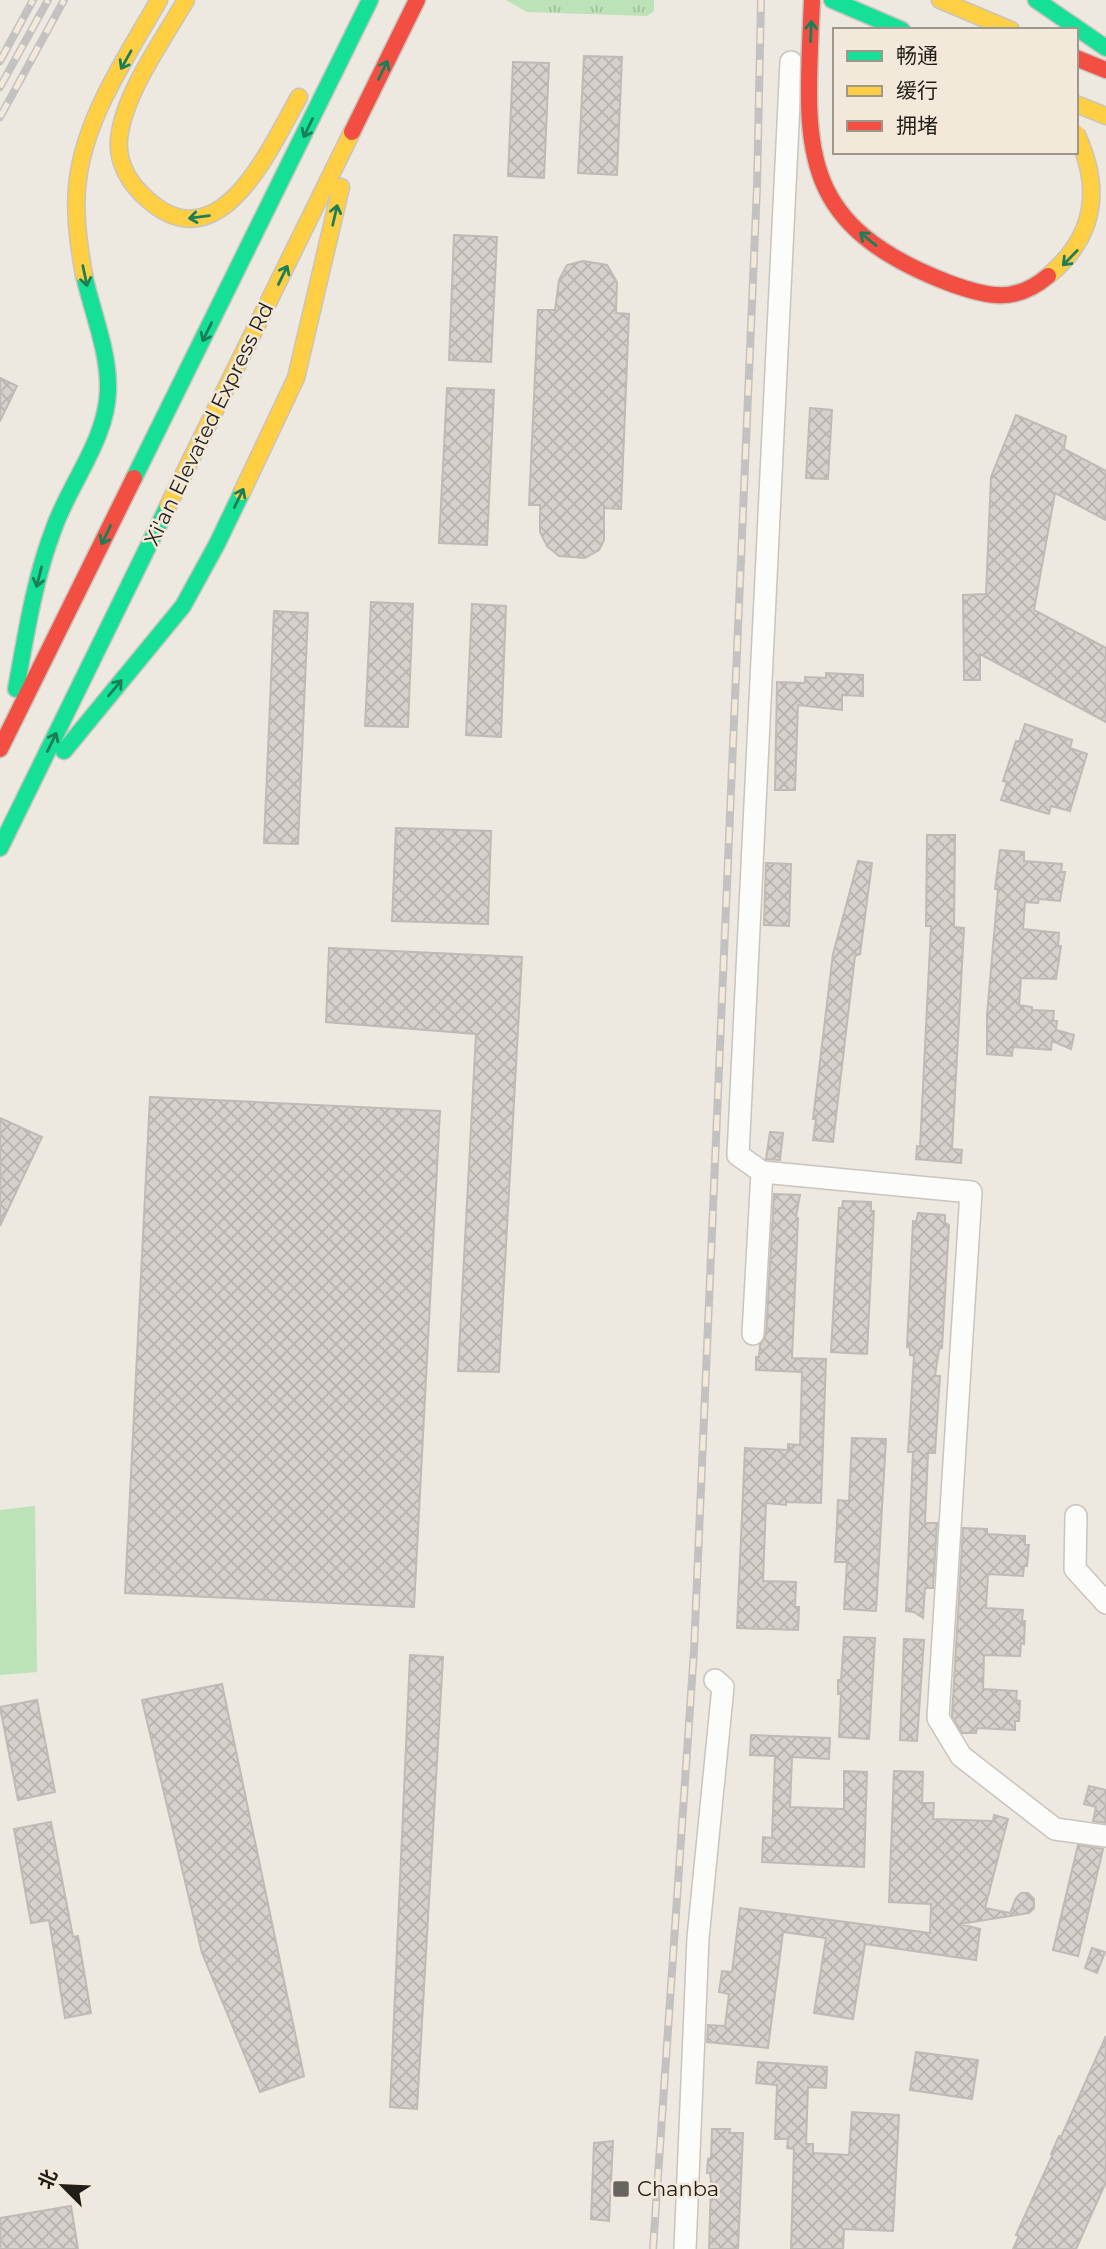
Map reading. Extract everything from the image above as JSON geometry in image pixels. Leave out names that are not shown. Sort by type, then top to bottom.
[{"type":"main road","points":[[9,731],[33,597],[46,547],[70,487],[95,439],[107,400],[105,364],[78,245],[76,194],[82,159],[97,117],[159,0]]},
{"type":"main road","points":[[186,0],[125,115],[119,137],[123,168],[134,187],[158,208],[184,218],[198,219],[208,217],[230,203],[251,177],[311,78]]},
{"type":"main road","points":[[324,56],[358,0]]},
{"type":"main road","name":"Xi'an Elevated Express Rd","points":[[0,749],[370,0]]},
{"type":"main road","name":"Xi'an Elevated Express Rd","points":[[0,848],[416,0]]},
{"type":"main road","points":[[812,0],[809,109],[810,134],[817,172],[829,197],[845,219],[894,259],[953,285],[994,296],[1012,295],[1028,290],[1059,269],[1075,253],[1093,229],[1099,214],[1101,198],[1098,164],[1093,153],[1078,135]]},
{"type":"main road","points":[[832,0],[897,28]]},
{"type":"main road","points":[[940,0],[1006,28]]},
{"type":"main road","points":[[1036,0],[1077,28]]},
{"type":"main road","points":[[1078,29],[1106,48]]},
{"type":"main road","points":[[1078,59],[1106,70]]},
{"type":"main road","points":[[1078,105],[1106,116]]},
{"type":"main road","points":[[14,820],[78,733],[183,607],[217,544],[296,378],[337,210],[351,136]]},
{"type":"street","points":[[794,0],[738,1155],[762,1172],[971,1192],[938,1718],[961,1756],[1055,1829],[1106,1836]]},
{"type":"street","points":[[753,1334],[762,1172]]},
{"type":"street","points":[[1076,1516],[1075,1569],[1106,1603]]},
{"type":"street","points":[[685,2249],[698,1938],[723,1687],[715,1680]]},
{"type":"green space","points":[[506,0],[654,0],[654,11],[647,16],[527,12]]},
{"type":"green space","points":[[35,1506],[37,1672],[0,1675],[0,1510]]},
{"type":"building","points":[[584,56],[622,57],[617,175],[578,173]]},
{"type":"building","points":[[513,62],[549,63],[544,178],[508,176]]},
{"type":"building","points":[[454,235],[497,237],[491,362],[449,360]]},
{"type":"building","points":[[583,261],[607,265],[617,282],[616,313],[629,314],[621,509],[604,508],[604,540],[599,550],[585,558],[559,556],[547,546],[540,532],[540,505],[529,505],[538,310],[555,310],[559,280],[567,265]]},
{"type":"building","points":[[0,378],[17,386],[0,421]]},
{"type":"building","points":[[447,388],[494,390],[487,545],[439,543]]},
{"type":"building","points":[[810,408],[832,410],[828,479],[806,478]]},
{"type":"building","points":[[1016,415],[1066,436],[1064,449],[1106,471],[1106,520],[1055,493],[1034,610],[1106,648],[1106,722],[980,654],[980,680],[964,680],[963,595],[986,594],[991,477]]},
{"type":"building","points":[[371,602],[413,604],[408,727],[365,726]]},
{"type":"building","points":[[472,604],[506,606],[501,737],[466,735]]},
{"type":"building","points":[[274,611],[308,613],[298,844],[264,843]]},
{"type":"building","points":[[826,673],[863,675],[863,696],[842,695],[842,710],[798,705],[795,790],[775,790],[777,682],[805,683],[805,677],[826,678]]},
{"type":"building","points":[[1025,724],[1072,740],[1070,748],[1087,754],[1070,811],[1051,806],[1049,814],[1001,800],[1007,782],[1003,781],[1016,741],[1019,742]]},
{"type":"building","points":[[396,828],[491,831],[488,924],[392,921]]},
{"type":"building","points":[[927,835],[955,835],[954,927],[964,928],[952,1149],[962,1150],[961,1163],[916,1159],[917,1146],[920,1147],[931,926],[926,926]]},
{"type":"building","points":[[1000,850],[1024,852],[1024,861],[1062,864],[1061,872],[1065,872],[1060,901],[1039,899],[1038,903],[1025,902],[1023,929],[1059,933],[1058,946],[1061,946],[1056,979],[1021,978],[1019,1005],[1032,1007],[1032,1010],[1054,1011],[1056,1030],[1074,1035],[1071,1049],[1052,1041],[1051,1050],[1013,1047],[1012,1056],[987,1054],[987,1015],[998,889],[995,889]]},
{"type":"building","points":[[858,861],[872,863],[860,954],[855,956],[833,1142],[813,1140],[816,1119],[813,1119],[833,954]]},
{"type":"building","points":[[766,863],[791,864],[789,926],[764,925]]},
{"type":"building","points":[[329,948],[522,957],[499,1372],[458,1371],[476,1034],[326,1022]]},
{"type":"building","points":[[150,1097],[440,1111],[414,1607],[125,1593]]},
{"type":"building","points":[[0,1118],[42,1137],[0,1226]]},
{"type":"building","points":[[770,1132],[783,1133],[780,1160],[766,1159]]},
{"type":"building","points":[[774,1194],[800,1195],[796,1217],[792,1358],[826,1359],[821,1503],[766,1503],[763,1581],[796,1582],[798,1630],[737,1628],[745,1448],[788,1450],[788,1444],[800,1445],[802,1372],[756,1370],[756,1357],[759,1357],[760,1345],[766,1335]]},
{"type":"building","points":[[843,1201],[871,1202],[871,1211],[874,1211],[867,1354],[831,1352],[839,1208],[842,1208]]},
{"type":"building","points":[[918,1213],[945,1215],[945,1223],[949,1225],[942,1348],[939,1349],[935,1376],[940,1376],[935,1453],[928,1453],[925,1523],[937,1523],[933,1588],[925,1588],[923,1618],[914,1612],[906,1611],[913,1452],[908,1452],[914,1356],[910,1355],[910,1348],[907,1347],[913,1221],[916,1222]]},
{"type":"building","points":[[852,1438],[886,1439],[876,1611],[844,1609],[847,1562],[835,1562],[838,1500],[849,1501]]},
{"type":"building","points":[[963,1528],[987,1529],[987,1534],[1025,1536],[1025,1545],[1029,1545],[1023,1576],[988,1574],[986,1608],[1023,1610],[1022,1621],[1025,1621],[1024,1644],[1021,1643],[1020,1656],[984,1655],[983,1689],[1017,1691],[1016,1700],[1020,1701],[1019,1721],[1015,1721],[1015,1730],[977,1728],[976,1733],[962,1733],[952,1716]]},
{"type":"building","points":[[844,1637],[875,1638],[869,1739],[839,1737],[841,1694],[838,1694],[838,1680],[841,1680]]},
{"type":"building","points":[[904,1639],[924,1640],[917,1741],[900,1740]]},
{"type":"building","points":[[410,1655],[443,1657],[417,2109],[390,2107]]},
{"type":"building","points":[[222,1684],[304,2076],[260,2092],[202,1953],[142,1700]]},
{"type":"building","points":[[37,1700],[55,1792],[18,1800],[0,1707]]},
{"type":"building","points":[[751,1735],[830,1738],[829,1759],[792,1757],[790,1807],[844,1809],[844,1771],[867,1772],[864,1867],[762,1862],[763,1837],[772,1838],[775,1756],[750,1755]]},
{"type":"building","points":[[894,1771],[923,1772],[922,1803],[934,1803],[933,1819],[993,1821],[994,1815],[1008,1819],[985,1908],[1010,1913],[1016,1898],[1021,1893],[1028,1893],[1034,1899],[1034,1908],[1029,1913],[960,1924],[980,1929],[976,1960],[865,1944],[853,2019],[814,2013],[826,1938],[783,1932],[768,2048],[707,2042],[708,2025],[725,2026],[729,1994],[719,1992],[722,1971],[732,1972],[740,1908],[930,1933],[931,1904],[889,1902]]},
{"type":"building","points":[[1089,1786],[1106,1790],[1106,1823],[1093,1821],[1096,1807],[1084,1804]]},
{"type":"building","points":[[51,1822],[73,1937],[78,1936],[91,2013],[65,2018],[49,1920],[31,1923],[14,1829]]},
{"type":"building","points":[[1078,1845],[1103,1849],[1078,1956],[1053,1950]]},
{"type":"building","points":[[1092,1948],[1105,1952],[1097,1973],[1085,1968]]},
{"type":"building","points":[[1106,2036],[1106,2182],[1076,2249],[1013,2249],[1019,2236],[1016,2235],[1051,2154]]},
{"type":"building","points":[[916,2052],[978,2060],[972,2099],[910,2090]]},
{"type":"building","points":[[758,2062],[827,2067],[826,2088],[808,2087],[806,2144],[813,2144],[813,2153],[849,2155],[852,2112],[899,2115],[893,2231],[844,2229],[843,2249],[791,2249],[794,2149],[787,2148],[788,2139],[775,2139],[777,2085],[756,2083]]},
{"type":"building","points":[[712,2129],[730,2129],[729,2133],[743,2133],[738,2249],[709,2249],[711,2182],[710,2173],[707,2173],[708,2159],[711,2157]]},
{"type":"building","points":[[613,2141],[609,2221],[591,2219],[594,2143]]},
{"type":"building","points":[[71,2206],[78,2249],[0,2249],[0,2218]]},
{"type":"railway","points":[[0,61],[33,0]]},
{"type":"railway","points":[[0,87],[48,0]]},
{"type":"railway","points":[[0,117],[64,0]]},
{"type":"railway","points":[[653,2249],[694,1650],[757,187],[761,0]]},
{"type":"traffic: fast","points":[[134,478],[370,0]]},
{"type":"traffic: fast","points":[[832,0],[897,28]]},
{"type":"traffic: fast","points":[[1036,0],[1077,28]]},
{"type":"traffic: fast","points":[[1078,29],[1106,48]]},
{"type":"traffic: fast","points":[[16,689],[31,608],[47,548],[61,511],[95,443],[106,408],[106,361],[84,275]]},
{"type":"traffic: fast","points":[[64,751],[183,606],[242,492]]},
{"type":"traffic: fast","points":[[0,848],[168,506]]},
{"type":"traffic: slow","points":[[84,275],[76,211],[77,185],[84,149],[111,83],[159,0]]},
{"type":"traffic: slow","points":[[186,0],[136,85],[122,121],[119,139],[122,165],[135,187],[147,199],[173,216],[197,218],[220,209],[240,192],[257,169],[299,97]]},
{"type":"traffic: slow","points":[[940,0],[1006,28]]},
{"type":"traffic: slow","points":[[1078,105],[1106,116]]},
{"type":"traffic: slow","points":[[168,506],[352,132]]},
{"type":"traffic: slow","points":[[1048,276],[1076,245],[1090,210],[1089,173],[1078,138]]},
{"type":"traffic: slow","points":[[242,492],[296,378],[341,187]]},
{"type":"traffic: jam","points":[[352,132],[417,0]]},
{"type":"traffic: jam","points":[[812,0],[809,97],[812,137],[820,173],[836,205],[861,234],[898,260],[963,288],[988,294],[1012,294],[1024,291],[1048,276]]},
{"type":"traffic: jam","points":[[1078,59],[1106,70]]},
{"type":"traffic: jam","points":[[0,749],[134,478]]},
{"type":"place","name":"Chanba","points":[[621,2189]]}]
